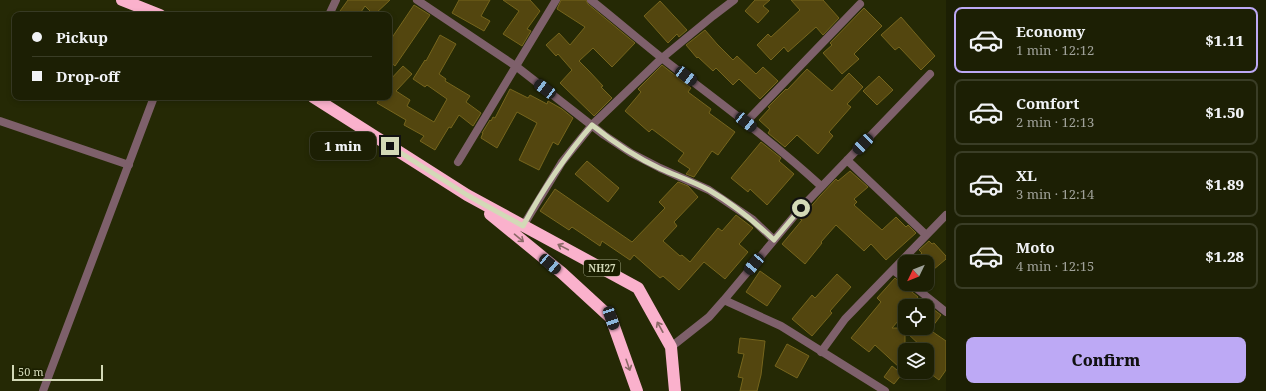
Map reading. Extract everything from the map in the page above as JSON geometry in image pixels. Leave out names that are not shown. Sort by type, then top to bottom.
[{"type":"highway","points":[[122,0],[152,12]]},
{"type":"highway","name":"NH27","points":[[318,100],[467,195],[638,288],[671,347],[675,391]]},
{"type":"highway","name":"NH27","points":[[467,195],[562,274],[611,318],[637,391]]},
{"type":"street","points":[[330,12],[336,0]]},
{"type":"street","points":[[417,0],[516,67],[604,135],[632,153],[660,168],[709,190],[752,219],[774,240]]},
{"type":"street","points":[[458,162],[556,0]]},
{"type":"street","points":[[591,0],[662,58],[746,122],[788,156],[821,186]]},
{"type":"street","points":[[523,226],[562,162],[592,125],[662,58],[734,0]]},
{"type":"street","points":[[746,122],[860,4]]},
{"type":"street","points":[[671,347],[709,317],[821,186],[930,74]]},
{"type":"street","points":[[43,391],[153,100]]},
{"type":"street","points":[[0,121],[129,165]]},
{"type":"street","points":[[847,160],[926,235]]},
{"type":"street","points":[[821,352],[845,319],[946,215]]},
{"type":"street","points":[[893,270],[898,274]]},
{"type":"street","points":[[920,291],[946,312]]},
{"type":"street","points":[[724,300],[781,326],[885,391]]},
{"type":"building","points":[[348,0],[390,0],[377,12],[371,12],[365,6],[361,12],[340,11]]},
{"type":"building","points":[[459,0],[490,0],[481,16],[490,21],[484,31],[452,13]]},
{"type":"building","points":[[503,0],[530,0],[540,11],[527,29],[531,31],[522,46],[503,34],[519,11]]},
{"type":"building","points":[[561,0],[586,0],[588,4],[635,43],[612,67],[593,48],[579,61],[603,86],[601,87],[612,98],[594,116],[560,83],[572,70],[558,54],[556,56],[546,45],[559,33],[570,45],[585,27],[557,9]]},
{"type":"building","points":[[755,0],[770,0],[763,6],[769,11],[758,23],[745,11]]},
{"type":"building","points":[[791,0],[823,0],[839,18],[823,35],[816,27],[788,52],[784,47],[771,60],[757,45],[768,34],[771,37],[800,10]]},
{"type":"building","points":[[660,1],[687,30],[679,37],[677,34],[668,43],[644,16]]},
{"type":"building","points":[[414,5],[430,15],[395,66],[392,64],[392,38]]},
{"type":"building","points":[[864,8],[882,26],[854,54],[859,59],[842,74],[823,53],[832,45],[830,43]]},
{"type":"building","points":[[901,17],[935,56],[921,70],[899,47],[895,50],[881,35]]},
{"type":"building","points":[[705,30],[733,60],[737,56],[756,74],[763,67],[778,81],[760,99],[739,79],[733,85],[716,68],[713,71],[698,57],[697,58],[686,45]]},
{"type":"building","points":[[440,35],[456,44],[439,74],[446,79],[445,81],[470,96],[466,102],[481,113],[473,126],[459,115],[451,128],[449,127],[435,150],[420,141],[424,136],[404,125],[406,120],[377,103],[379,100],[392,100],[392,78],[403,66],[412,74],[396,91],[410,100],[407,106],[434,122],[447,99],[427,85],[425,87],[413,79],[425,60],[426,61]]},
{"type":"building","points":[[662,65],[691,88],[688,92],[711,109],[709,113],[735,132],[718,155],[712,151],[694,177],[686,174],[690,169],[678,161],[684,153],[652,129],[649,132],[625,111],[641,92],[638,89]]},
{"type":"building","points":[[807,69],[832,91],[849,73],[863,87],[847,104],[851,107],[829,132],[833,136],[818,154],[797,135],[785,147],[768,133],[770,130],[759,120],[770,108],[768,107]]},
{"type":"building","points":[[879,76],[893,90],[877,105],[863,91]]},
{"type":"building","points":[[510,89],[528,98],[530,95],[547,104],[548,101],[562,109],[573,118],[558,145],[553,142],[539,170],[519,160],[537,123],[517,112],[497,148],[481,138],[482,133],[490,120],[491,121],[493,117],[495,118]]},
{"type":"building","points":[[761,142],[781,158],[779,161],[794,174],[767,205],[750,189],[748,192],[731,178]]},
{"type":"building","points":[[587,161],[619,188],[608,202],[575,174]]},
{"type":"building","points":[[850,171],[868,187],[854,199],[857,202],[854,205],[882,230],[896,217],[906,227],[908,225],[916,233],[886,260],[871,244],[864,251],[836,225],[805,264],[782,244],[802,220],[800,219],[820,196],[836,179],[838,181]]},
{"type":"building","points":[[678,182],[688,186],[698,197],[674,222],[677,226],[663,241],[680,256],[682,255],[690,262],[718,228],[722,231],[736,215],[753,228],[739,244],[748,252],[725,279],[704,262],[679,290],[663,276],[660,278],[634,255],[630,260],[602,241],[600,246],[572,227],[569,230],[540,211],[555,189],[632,242],[665,208],[659,202]]},
{"type":"building","points":[[929,241],[932,244],[934,243],[946,256],[946,259],[934,269],[934,255],[920,255],[922,253],[919,250]]},
{"type":"building","points":[[760,271],[781,286],[767,306],[746,292]]},
{"type":"building","points":[[837,274],[851,287],[830,311],[832,313],[812,336],[792,319],[812,295],[815,298]]},
{"type":"building","points":[[895,278],[898,280],[898,291],[911,291],[918,297],[916,299],[898,299],[898,321],[892,328],[898,328],[898,335],[905,335],[905,343],[898,343],[898,366],[875,345],[869,352],[851,338],[881,302],[877,298]]},
{"type":"building","points":[[934,310],[941,315],[934,325]]},
{"type":"building","points":[[934,333],[946,341],[946,370],[939,380],[934,376],[934,343],[918,343],[909,335],[934,335]]},
{"type":"building","points":[[740,338],[765,341],[761,375],[757,391],[740,391],[743,378],[738,377],[744,354],[738,353]]},
{"type":"building","points":[[787,344],[809,356],[797,378],[775,366]]},
{"type":"building","points":[[892,366],[898,371],[898,379],[894,384],[884,377]]},
{"type":"route","points":[[390,146],[467,195],[523,226],[562,162],[592,125],[604,135],[632,153],[660,168],[709,190],[752,219],[774,240],[801,208]]}]
